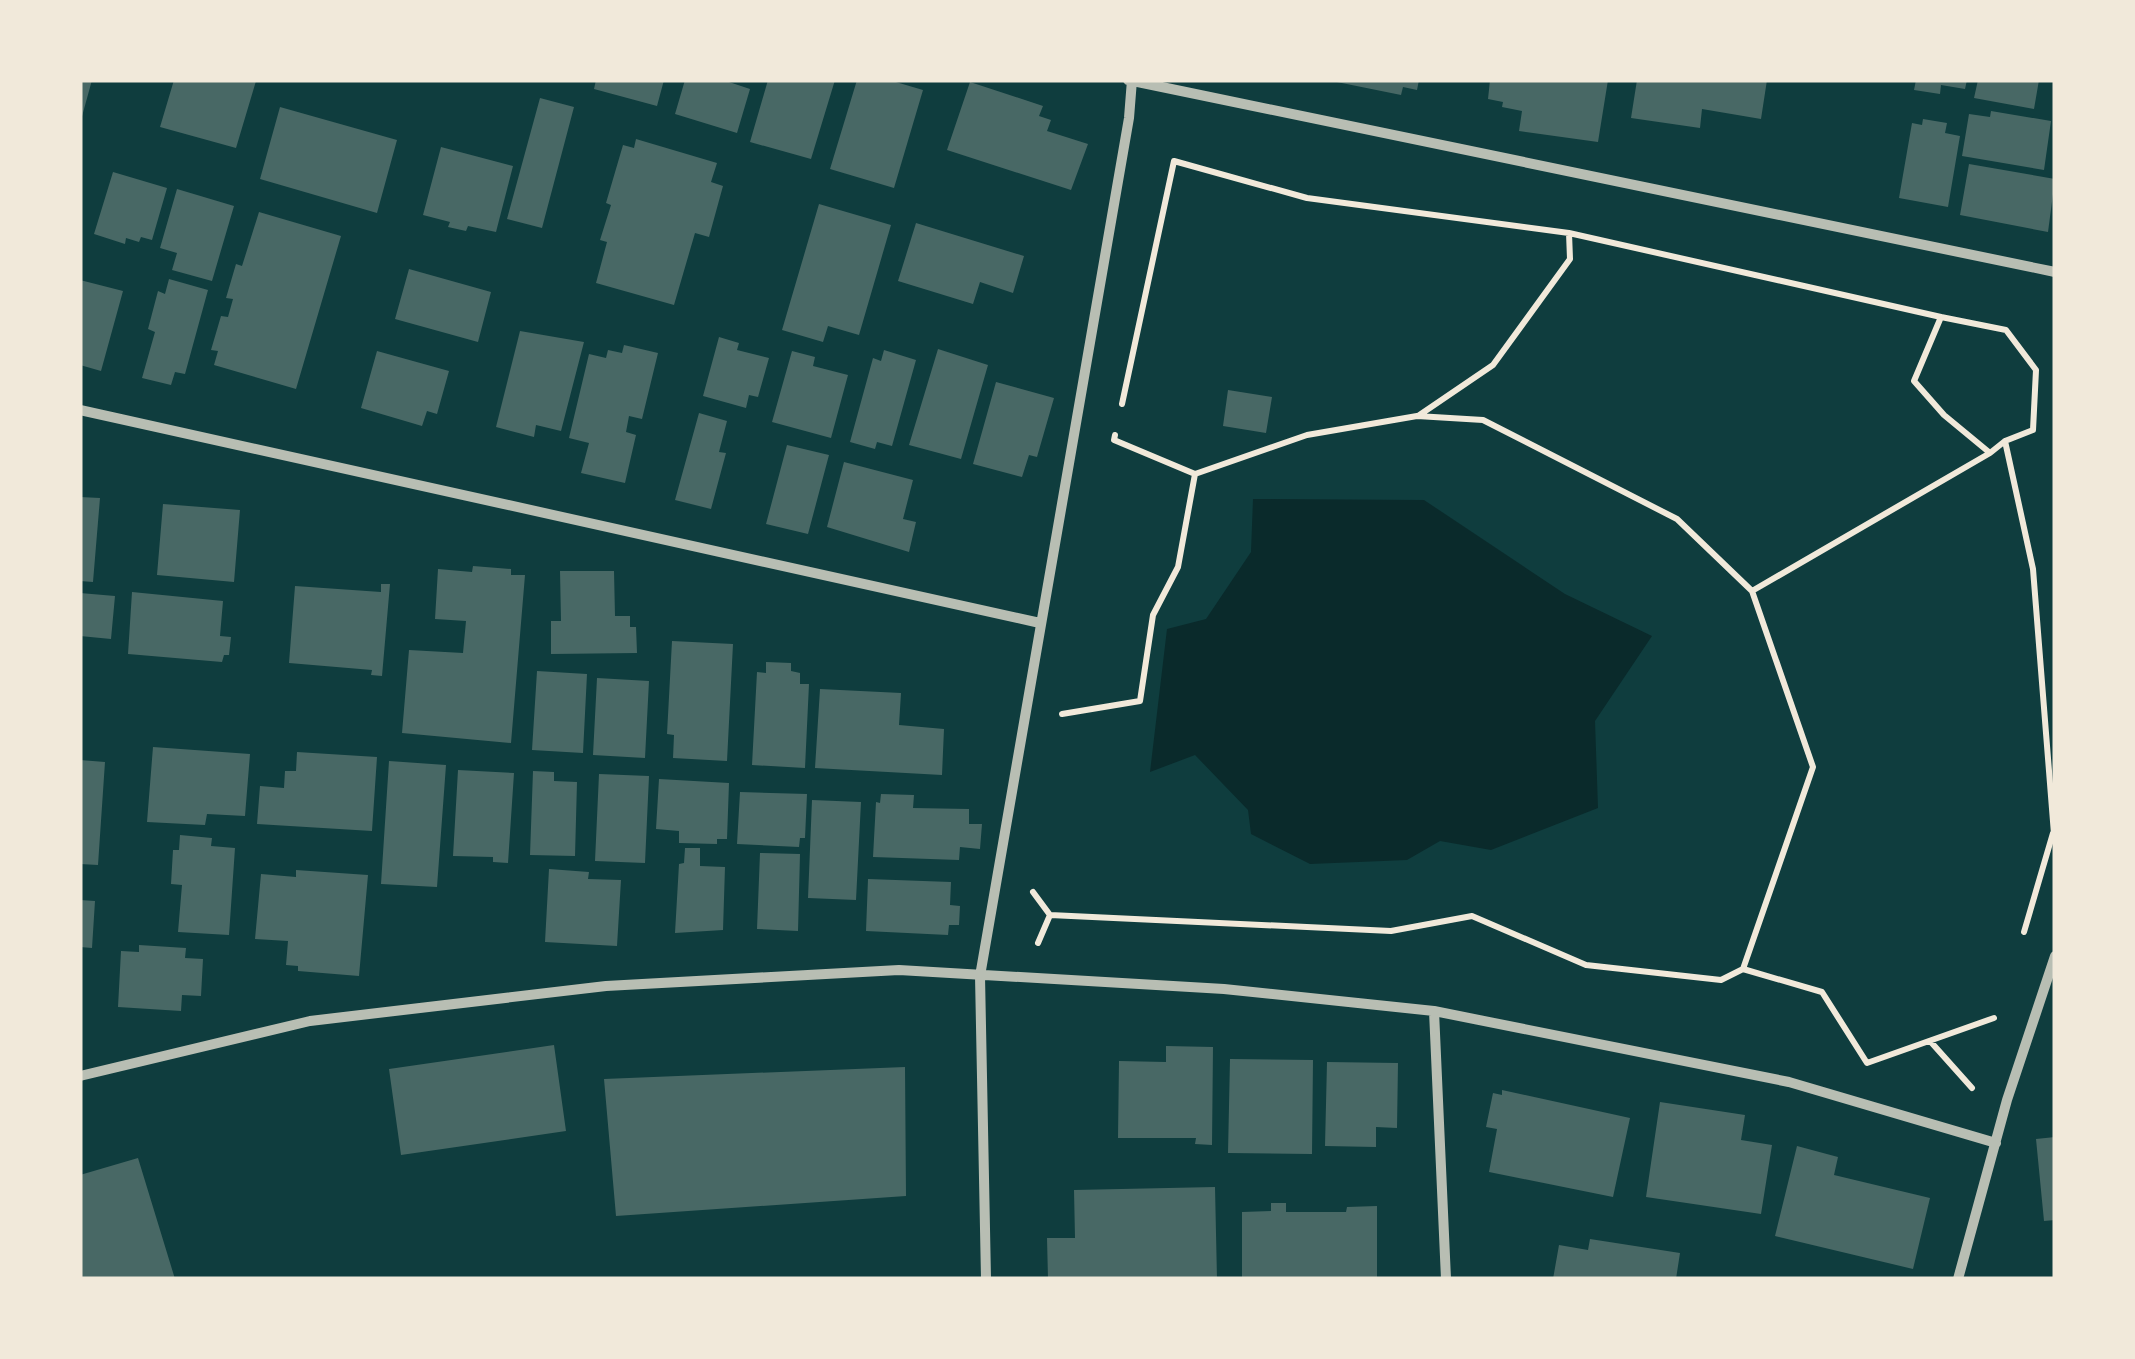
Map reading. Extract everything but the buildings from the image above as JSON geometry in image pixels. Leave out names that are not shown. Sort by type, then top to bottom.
[{"type":"street","points":[[986,1279],[980,976],[1128,118],[1130,80],[2055,272]]},
{"type":"street","points":[[80,410],[1040,622]]},
{"type":"street","points":[[1958,1279],[2002,1120],[2055,956]]},
{"type":"street","points":[[80,1076],[310,1020],[606,986],[899,970],[1224,989],[1434,1011],[1789,1082],[1996,1143]]},
{"type":"street","points":[[1434,1011],[1446,1279]]},
{"type":"path","points":[[1744,969],[1813,766],[1752,592],[1677,519],[1483,420],[1417,416],[1307,435],[1195,474],[1114,440],[1174,161],[1307,198],[1569,233],[2006,330],[2036,370],[2033,430],[2005,441],[1990,454],[1752,592]]},
{"type":"path","points":[[1417,416],[1493,365],[1570,259],[1569,233]]},
{"type":"path","points":[[1941,317],[1914,381],[1944,415],[1990,454]]},
{"type":"path","points":[[2005,441],[2034,569],[2054,834],[2020,943]]},
{"type":"path","points":[[1046,716],[1140,701],[1152,615],[1178,567],[1195,474]]},
{"type":"path","points":[[1030,889],[1050,915],[1390,931],[1472,916],[1586,965],[1721,980],[1744,969],[1822,992],[1867,1063],[1999,1016]]},
{"type":"path","points":[[1022,979],[1050,915]]},
{"type":"path","points":[[1930,1041],[2002,1120]]},
{"type":"water","points":[[1253,499],[1424,500],[1565,594],[1652,636],[1595,721],[1598,808],[1491,850],[1440,841],[1407,860],[1310,864],[1251,834],[1248,810],[1195,755],[1150,772],[1167,629],[1206,619],[1251,552]]}]
